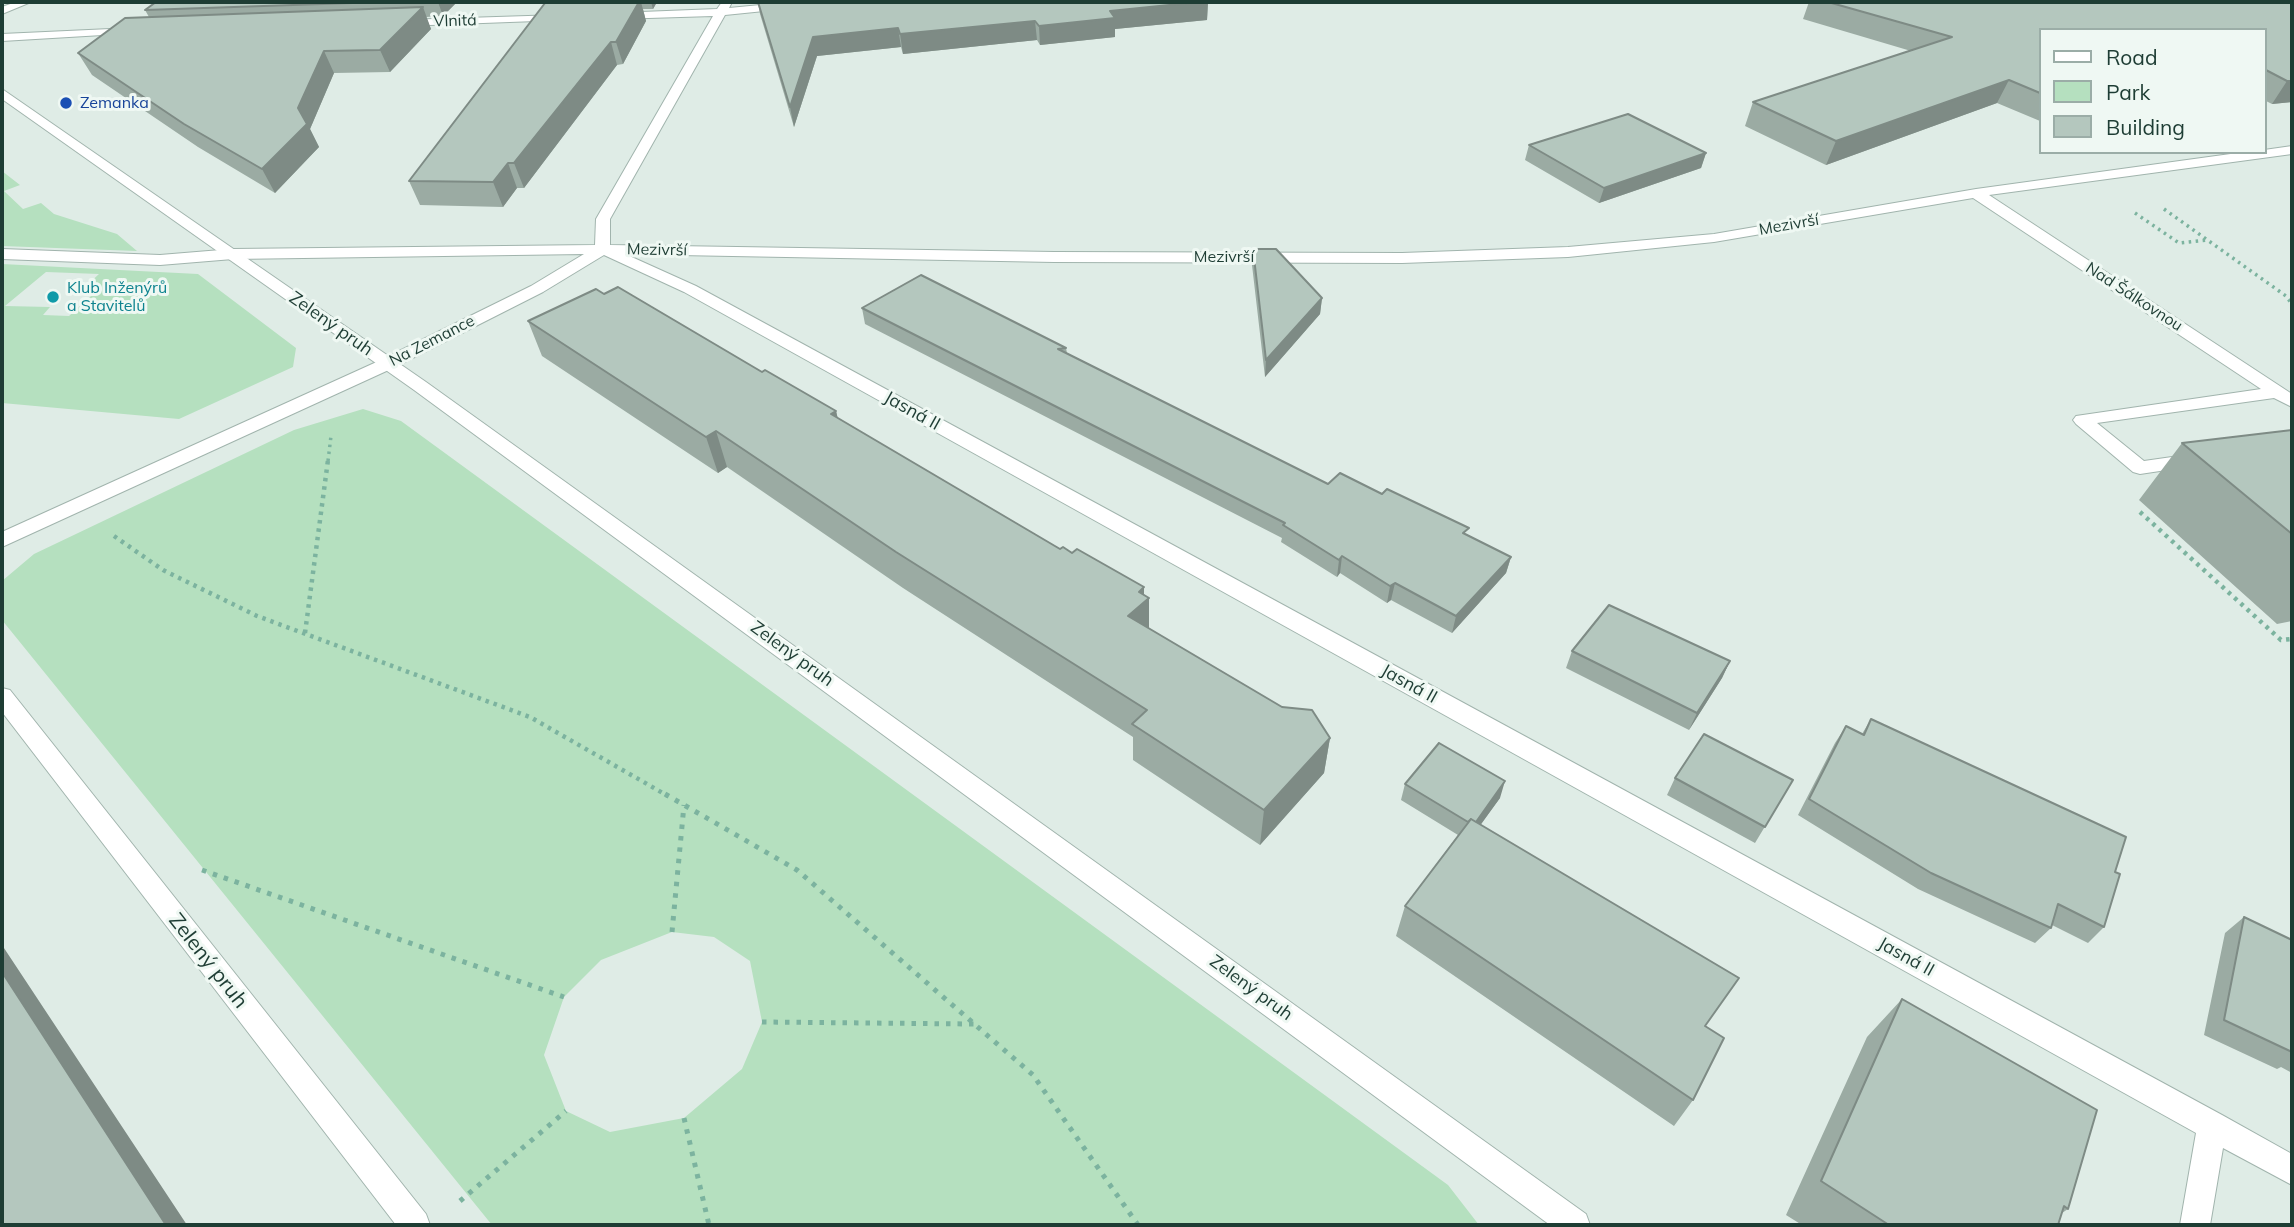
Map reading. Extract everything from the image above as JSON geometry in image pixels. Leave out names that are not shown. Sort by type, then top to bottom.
[{"type":"street","points":[[2,11],[26,2]]},
{"type":"street","points":[[599,16],[823,2]]},
{"type":"street","points":[[602,249],[603,219],[725,7]]},
{"type":"street","name":"Vlnitá","points":[[393,23],[572,17]]},
{"type":"street","points":[[2,38],[144,31]]},
{"type":"street","name":"Zelený pruh","points":[[2,93],[704,590],[1575,1225]]},
{"type":"street","name":"Mezivrší","points":[[2266,154],[2292,150]]},
{"type":"street","name":"Mezivrší","points":[[2,254],[160,260],[233,254],[602,249],[1068,257],[1402,258],[1568,252],[1714,238],[1976,193],[2263,154]]},
{"type":"street","name":"Nad Šálkovnou","points":[[1976,193],[2285,397]]},
{"type":"street","name":"Na Zemance","points":[[2,540],[69,507],[387,364],[537,289],[602,249]]},
{"type":"street","name":"Jasná II","points":[[602,249],[690,289],[2292,1170]]},
{"type":"street","points":[[2208,458],[2140,468],[2082,420],[2285,397]]},
{"type":"street","name":"Zelený pruh","points":[[2,696],[415,1225]]},
{"type":"street","points":[[2195,1225],[2212,1125]]},
{"type":"path","points":[[2176,207],[2164,209],[2286,296],[2292,304]]},
{"type":"path","points":[[2148,222],[2179,243],[2209,240]]},
{"type":"path","points":[[305,633],[331,438],[330,428]]},
{"type":"path","points":[[2131,503],[2281,640],[2292,639]]},
{"type":"path","points":[[69,507],[163,570],[257,616],[530,717],[797,870],[1033,1075],[1138,1225]]},
{"type":"path","points":[[673,932],[684,805]]},
{"type":"path","points":[[190,866],[564,998]]},
{"type":"path","points":[[762,1022],[975,1024]]},
{"type":"path","points":[[453,1208],[566,1111]]},
{"type":"path","points":[[684,1118],[709,1225]]},
{"type":"green space","points":[[2,171],[20,185],[4,191],[23,209],[41,203],[54,214],[117,234],[137,251],[2,246]]},
{"type":"green space","points":[[2,264],[198,274],[296,348],[293,367],[179,419],[2,403]],"holes":[[[46,272],[99,274],[85,287],[101,287],[69,316],[43,315],[50,307],[5,306]]]},
{"type":"green space","points":[[363,409],[401,421],[1448,1185],[1479,1225],[492,1225],[2,620],[2,581],[34,554],[294,430]],"holes":[[[672,932],[714,937],[750,961],[762,1022],[742,1069],[684,1118],[610,1132],[566,1111],[544,1055],[564,997],[601,960]]]},
{"type":"building","points":[[156,2],[382,2],[145,10]]},
{"type":"building","points":[[639,2],[616,42],[611,42],[514,163],[508,163],[493,182],[409,181],[545,3]]},
{"type":"building","points":[[758,2],[1199,2],[1110,11],[1115,18],[1039,26],[1035,21],[900,34],[898,28],[813,37],[790,107]]},
{"type":"building","points":[[1828,2],[2292,2],[2292,81],[2266,70],[2266,28],[2038,28],[2038,92],[2009,80],[1836,141],[1753,102],[1952,37]]},
{"type":"building","points":[[423,7],[380,50],[324,51],[298,108],[307,124],[262,169],[184,124],[78,53],[125,18]]},
{"type":"building","points":[[1628,114],[1706,153],[1604,188],[1529,145]]},
{"type":"building","points":[[1253,249],[1276,249],[1322,298],[1266,360]]},
{"type":"building","points":[[921,275],[1066,348],[1058,349],[1328,484],[1340,473],[1382,494],[1387,489],[1469,528],[1463,533],[1511,557],[1456,616],[1395,583],[1390,586],[1342,556],[1339,560],[1283,525],[1285,523],[862,308]]},
{"type":"building","points":[[618,287],[762,372],[765,370],[836,411],[831,414],[1060,549],[1063,547],[1072,553],[1077,549],[1144,587],[1139,592],[1149,598],[1128,616],[1282,707],[1312,710],[1330,738],[1264,810],[1132,724],[1147,710],[896,552],[716,431],[706,437],[528,321],[596,289],[604,294]]},
{"type":"building","points":[[2292,430],[2292,534],[2182,443]]},
{"type":"building","points":[[1609,605],[1730,661],[1697,713],[1572,651]]},
{"type":"building","points":[[1871,719],[2126,837],[2115,872],[2120,874],[2104,927],[2058,904],[2051,928],[1931,873],[1809,799],[1846,726],[1864,735]]},
{"type":"building","points":[[1704,734],[1793,780],[1765,827],[1675,778]]},
{"type":"building","points":[[1439,743],[1505,781],[1476,822],[1471,819],[1468,822],[1405,784]]},
{"type":"building","points":[[1471,819],[1739,978],[1705,1026],[1724,1038],[1693,1100],[1405,906]]},
{"type":"building","points":[[2244,917],[2292,940],[2292,1052],[2224,1020]]},
{"type":"building","points":[[2,972],[166,1225],[2,1225]]},
{"type":"building","points":[[1902,999],[2097,1110],[2068,1209],[2064,1206],[2058,1225],[1889,1225],[1821,1181]]},
{"type":"place","name":"Zemanka","points":[[66,103]]},
{"type":"place","name":"Klub Inženýrů a Stavitelů","points":[[53,297]]}]
